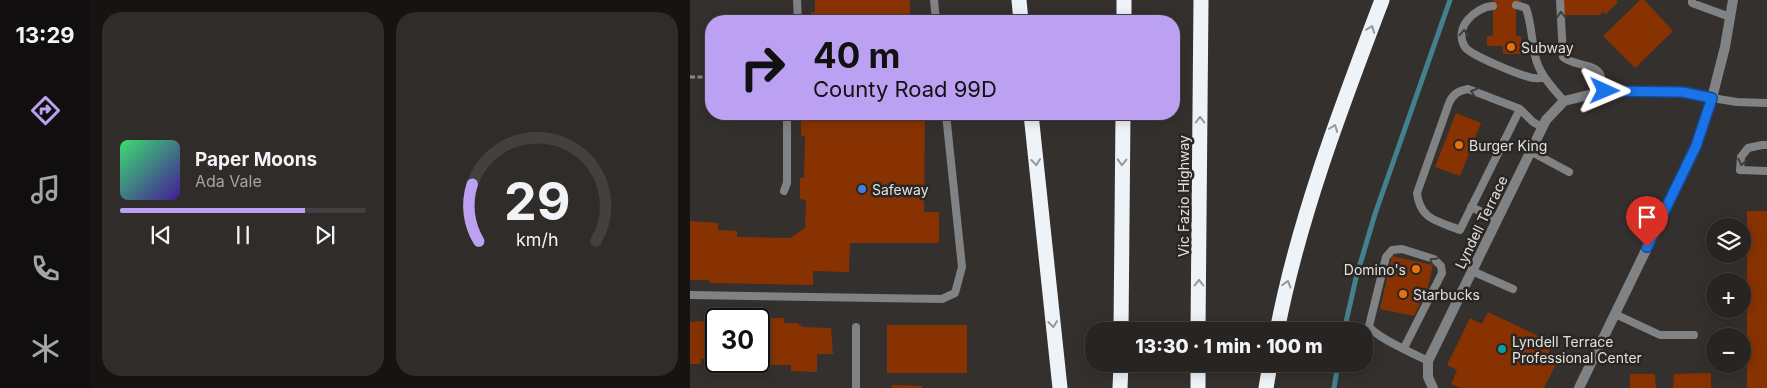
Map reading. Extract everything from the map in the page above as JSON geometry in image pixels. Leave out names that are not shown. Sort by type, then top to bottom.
[{"type":"highway","points":[[1019,0],[1020,15]]},
{"type":"highway","points":[[1124,0],[1124,15]]},
{"type":"highway","name":"Vic Fazio Highway","points":[[1198,322],[1201,0]]},
{"type":"highway","points":[[1278,322],[1284,292],[1327,146],[1382,0]]},
{"type":"highway","points":[[1032,120],[1060,388]]},
{"type":"highway","points":[[1121,322],[1123,120]]},
{"type":"highway","points":[[1120,372],[1120,388]]},
{"type":"highway","points":[[1198,372],[1198,388]]},
{"type":"highway","points":[[1266,388],[1269,372]]},
{"type":"street","points":[[1579,388],[1696,146],[1712,98],[1733,0]]},
{"type":"street","points":[[1564,101],[1605,91],[1682,92],[1712,98]]},
{"type":"street","name":"Lyndell Terrace","points":[[1428,361],[1542,127],[1564,101]]},
{"type":"street","points":[[1428,361],[1428,377],[1433,388]]},
{"type":"lane","points":[[798,0],[798,15]]},
{"type":"lane","points":[[934,0],[935,15]]},
{"type":"lane","points":[[1560,0],[1563,57],[1569,62],[1583,64],[1596,70],[1600,74],[1605,91]]},
{"type":"lane","points":[[1692,0],[1692,2],[1730,18]]},
{"type":"lane","points":[[1516,5],[1526,8],[1531,23],[1535,56],[1544,78],[1564,101]]},
{"type":"lane","points":[[1493,6],[1486,6],[1470,15],[1464,25],[1462,38],[1465,48],[1473,54],[1530,78],[1544,78]]},
{"type":"lane","points":[[1520,109],[1460,230],[1426,217],[1418,203],[1416,193],[1452,96],[1459,90],[1468,89],[1520,109],[1533,122],[1542,127]]},
{"type":"lane","points":[[1712,98],[1737,102],[1767,103]]},
{"type":"lane","points":[[784,191],[787,184],[787,120]]},
{"type":"lane","points":[[690,295],[942,299],[955,293],[962,267],[947,120]]},
{"type":"lane","points":[[1767,145],[1762,144],[1748,148],[1741,157],[1740,170],[1767,171]]},
{"type":"lane","points":[[1530,151],[1569,172]]},
{"type":"lane","points":[[1471,207],[1497,219]]},
{"type":"lane","points":[[1404,348],[1442,272],[1441,266],[1434,259],[1402,248],[1392,250],[1386,257],[1369,326],[1376,334],[1428,361]]},
{"type":"lane","points":[[1472,270],[1513,289]]},
{"type":"lane","points":[[1615,314],[1660,335],[1694,335]]},
{"type":"lane","points":[[856,327],[856,388]]},
{"type":"path","points":[[690,77],[705,77]]},
{"type":"building","points":[[815,0],[910,0],[910,15],[811,15],[811,12],[815,12]]},
{"type":"building","points":[[1493,0],[1521,0],[1521,3],[1516,3],[1516,36],[1521,36],[1521,54],[1503,54],[1503,46],[1487,46],[1487,36],[1493,36]]},
{"type":"building","points":[[1564,0],[1616,0],[1618,2],[1606,14],[1603,12],[1600,15],[1564,15]]},
{"type":"building","points":[[1640,0],[1644,0],[1673,31],[1635,68],[1603,36]]},
{"type":"building","points":[[1456,113],[1481,123],[1460,176],[1435,167]]},
{"type":"building","name":"Safeway","points":[[801,120],[925,120],[924,212],[939,212],[939,243],[850,243],[849,272],[813,271],[813,285],[709,283],[709,280],[690,280],[690,221],[718,223],[718,230],[737,231],[737,237],[790,238],[805,228],[806,200],[800,199],[800,178],[804,178],[805,136],[801,136]]},
{"type":"building","points":[[1747,211],[1767,211],[1767,388],[1747,388],[1747,373],[1751,373],[1751,328],[1747,328],[1747,318],[1751,318],[1751,273],[1747,273],[1747,263],[1751,263],[1751,218],[1747,218]]},
{"type":"building","points":[[1392,256],[1433,265],[1428,287],[1414,316],[1380,309]]},
{"type":"building","name":"Lyndell Terrace Professional Center","points":[[1488,312],[1553,343],[1547,356],[1557,362],[1544,388],[1460,388],[1451,384],[1457,370],[1447,365],[1470,318],[1482,324]]},
{"type":"building","points":[[770,318],[784,318],[784,323],[797,323],[803,327],[831,328],[833,354],[817,354],[817,372],[791,371],[791,365],[771,365]]},
{"type":"building","points":[[705,321],[705,359],[701,359],[701,364],[690,364],[690,322]]},
{"type":"building","points":[[887,325],[967,325],[967,373],[887,373]]},
{"type":"building","points":[[1711,373],[1711,388],[1673,388],[1674,374]]},
{"type":"building","points":[[1630,374],[1655,374],[1656,388],[1630,388]]},
{"type":"building","points":[[892,385],[922,386],[922,388],[892,388]]},
{"type":"waterway","points":[[1346,322],[1356,278],[1375,214],[1450,0]]},
{"type":"waterway","points":[[1334,388],[1337,372]]},
{"type":"place","name":"Subway","points":[[1511,47]]},
{"type":"place","name":"Burger King","points":[[1459,145]]},
{"type":"place","name":"Safeway","points":[[862,189]]},
{"type":"place","name":"Domino's","points":[[1416,269]]},
{"type":"place","name":"Starbucks","points":[[1403,294]]},
{"type":"place","name":"Lyndell Terrace Professional Center","points":[[1502,349]]},
{"type":"route","points":[[1605,91],[1682,92],[1712,98],[1696,146],[1647,247]]}]
